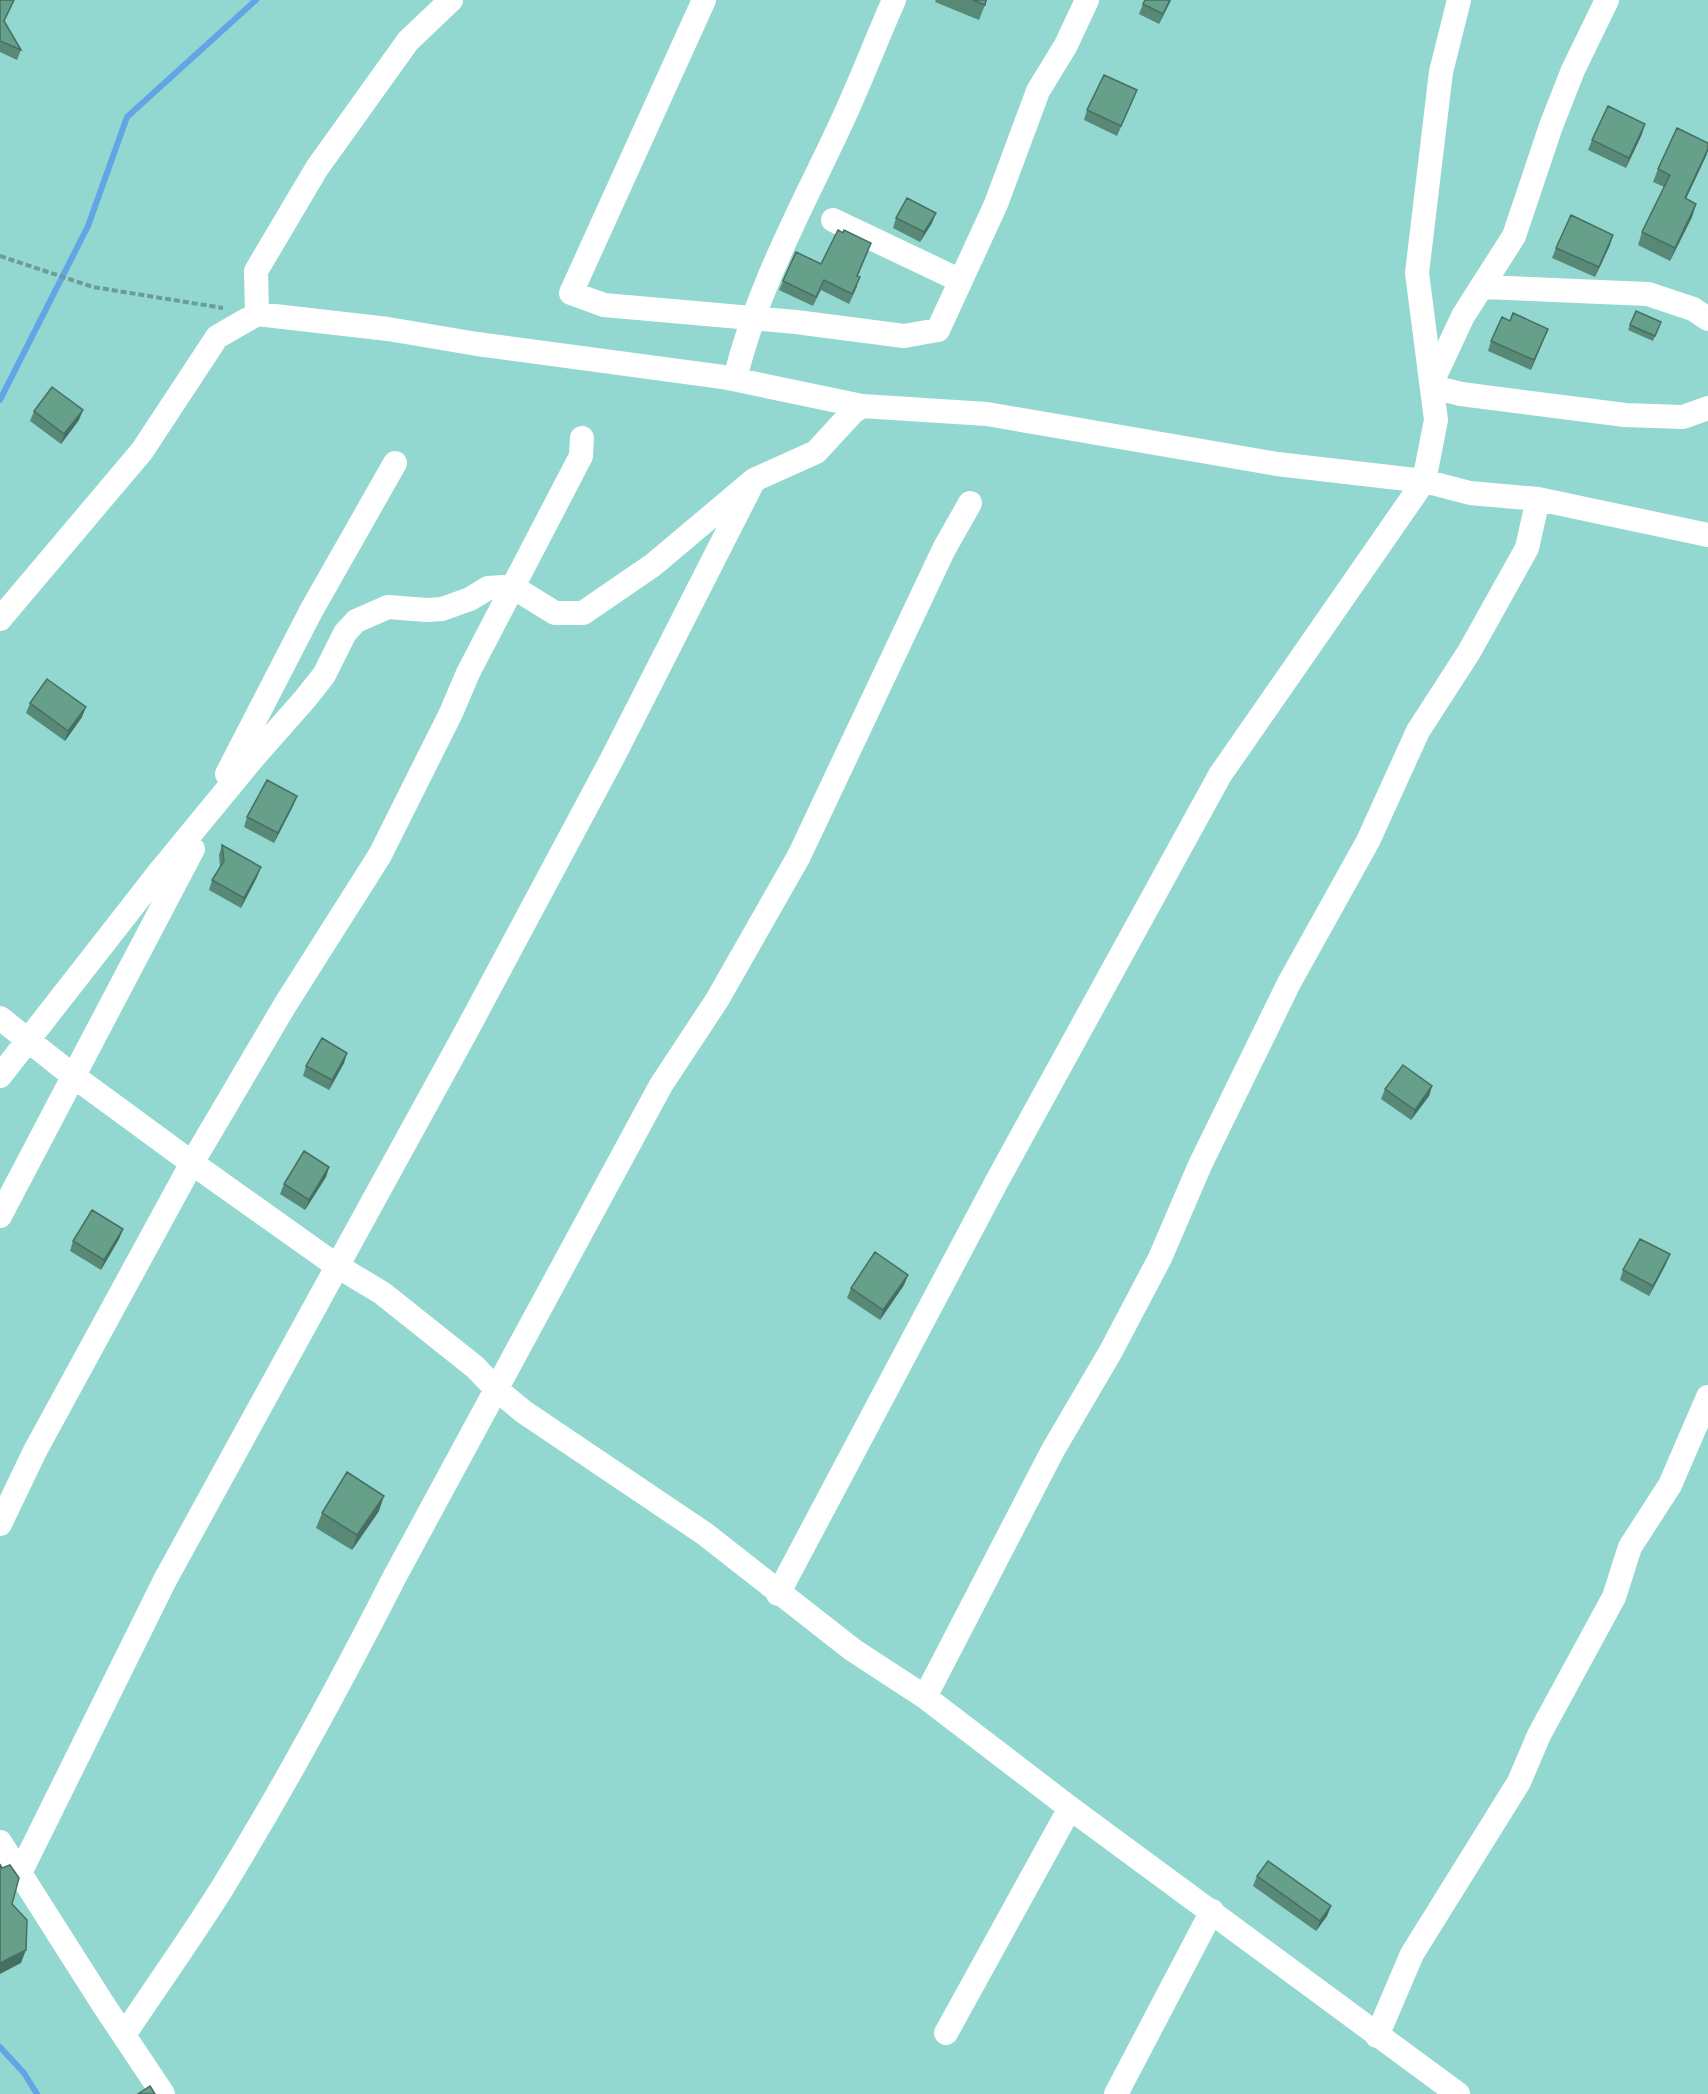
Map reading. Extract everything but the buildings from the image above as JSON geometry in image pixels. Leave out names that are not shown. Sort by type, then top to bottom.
[{"type":"street","points":[[257,314],[256,271],[317,168],[408,41],[451,0]]},
{"type":"street","points":[[704,0],[571,293],[604,305],[751,320],[796,322],[904,336],[938,330],[959,280],[996,204],[1038,91],[1066,45],[1088,0]]},
{"type":"street","points":[[735,379],[751,320],[786,236],[839,129],[894,0]]},
{"type":"street","points":[[778,1594],[997,1181],[1220,775],[1424,481],[1436,420],[1417,273],[1441,72],[1459,0]]},
{"type":"street","points":[[1433,385],[1454,333],[1514,236],[1551,126],[1573,70],[1607,0]]},
{"type":"street","points":[[833,220],[959,280]]},
{"type":"street","points":[[1482,287],[1648,294],[1693,309],[1708,319]]},
{"type":"street","points":[[0,619],[142,451],[217,337],[257,314],[388,329],[477,344],[735,379],[862,406],[987,414],[1277,464],[1424,481],[1470,493],[1539,499],[1708,535]]},
{"type":"street","points":[[1433,385],[1461,394],[1625,415],[1683,417],[1708,408]]},
{"type":"street","points":[[0,1076],[27,1039],[207,815],[324,675],[345,633],[356,621],[388,607],[442,609],[470,599],[488,588],[511,589],[533,598],[555,613],[583,613],[653,565],[754,480],[816,452],[853,412],[862,406]]},
{"type":"street","points":[[0,1524],[35,1451],[192,1163],[285,1005],[380,855],[511,589],[580,456],[582,438]]},
{"type":"street","points":[[0,1216],[72,1075],[200,836],[207,815],[311,611],[395,463]]},
{"type":"street","points":[[20,1873],[165,1580],[467,1030],[607,767],[754,480]]},
{"type":"street","points":[[925,1697],[1053,1450],[1111,1351],[1160,1258],[1200,1166],[1289,983],[1368,841],[1418,731],[1469,651],[1527,548],[1539,499]]},
{"type":"street","points":[[124,2035],[220,1891],[262,1820],[352,1660],[661,1085],[717,1000],[800,856],[944,549],[970,503]]},
{"type":"street","points":[[0,1018],[72,1075],[192,1163],[337,1266],[382,1293],[406,1311],[476,1367],[496,1389],[524,1412],[705,1534],[778,1594],[853,1650],[925,1697],[1070,1808],[1458,2094]]},
{"type":"street","points":[[1377,2036],[1412,1954],[1519,1782],[1539,1735],[1614,1597],[1630,1547],[1670,1485],[1708,1397]]},
{"type":"street","points":[[946,2033],[1070,1808]]},
{"type":"street","points":[[0,1842],[164,2094]]},
{"type":"street","points":[[1116,2094],[1212,1911]]},
{"type":"path","points":[[0,256],[93,287],[257,314]]},
{"type":"waterway","points":[[0,400],[88,226],[127,117],[256,0]]},
{"type":"waterway","points":[[0,2047],[24,2073],[37,2094]]}]
